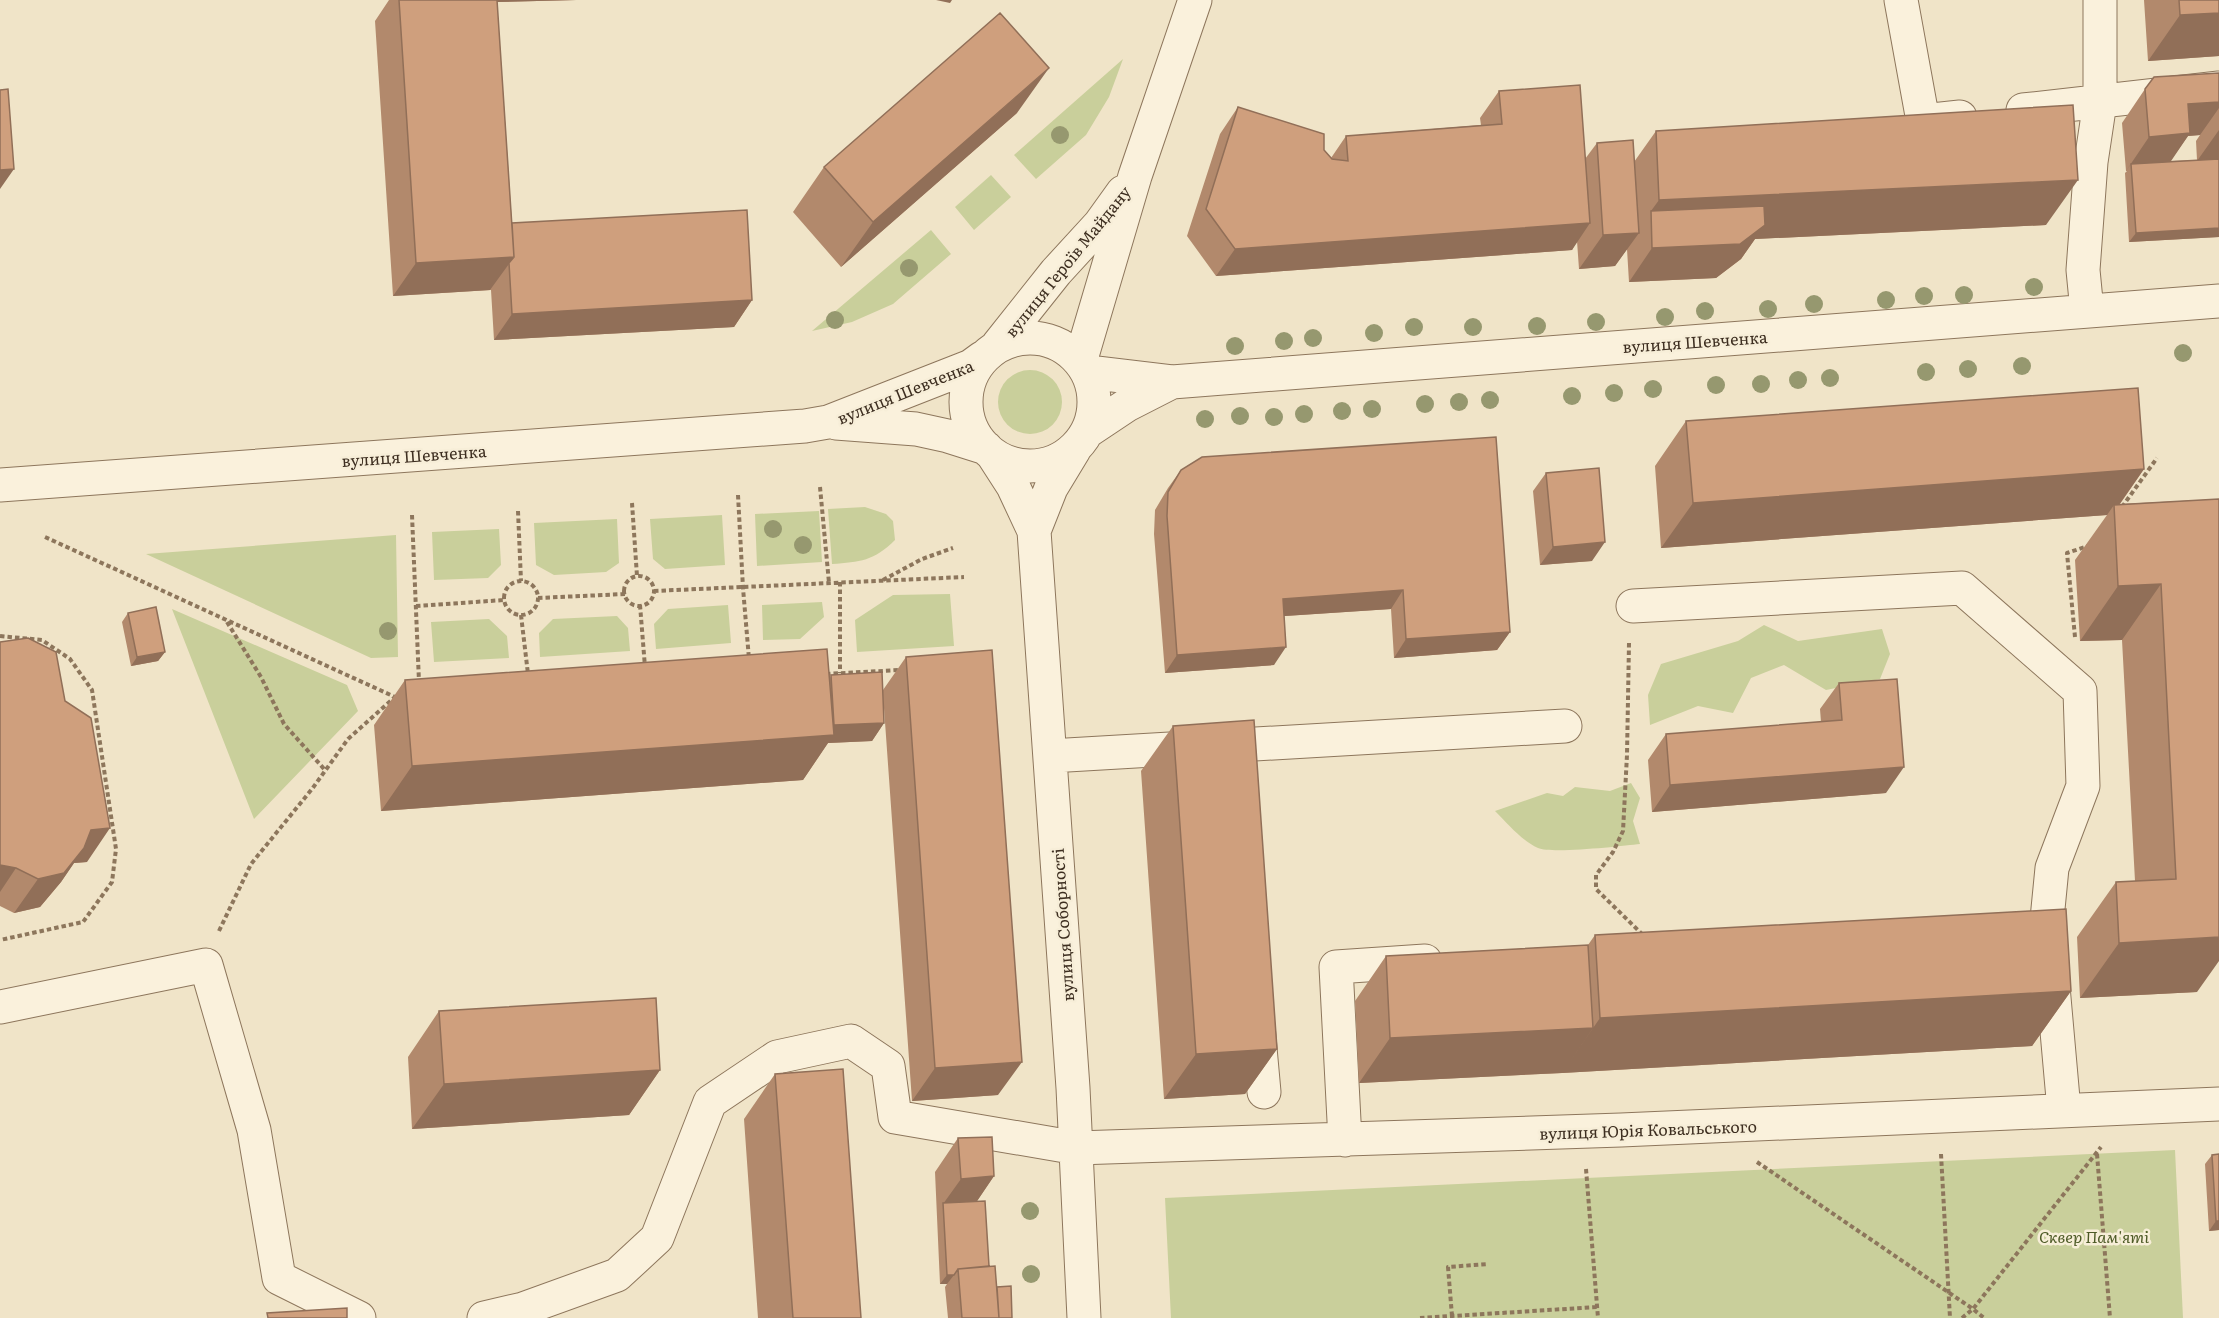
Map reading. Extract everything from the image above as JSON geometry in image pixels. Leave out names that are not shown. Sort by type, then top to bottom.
[{"type":"street","name":"вулиця Героїв Майдану","points":[[1084,365],[1135,176],[1195,0]]},
{"type":"street","points":[[1901,0],[1923,121]]},
{"type":"street","points":[[2087,311],[2083,270],[2091,162],[2100,102],[2100,0]]},
{"type":"street","points":[[1888,123],[2219,88]]},
{"type":"street","name":"вулиця Героїв Майдану","points":[[990,352],[1056,272],[1100,224],[1135,176]]},
{"type":"street","name":"вулиця Шевченка","points":[[1084,365],[1172,382],[2219,301]]},
{"type":"street","points":[[1018,338],[1039,338],[1057,345],[1084,365],[1094,391],[1094,412],[1081,441],[1057,461],[1035,467],[1013,465],[989,452],[977,440],[968,420],[965,398],[970,377],[990,352],[1018,338]]},
{"type":"street","name":"вулиця Шевченка","points":[[0,485],[805,426],[828,422],[971,366],[990,352]]},
{"type":"street","name":"вулиця Шевченка","points":[[1081,441],[1127,405],[1172,382]]},
{"type":"street","name":"вулиця Шевченка","points":[[828,422],[916,429],[948,436],[989,452]]},
{"type":"street","name":"вулиця Соборності","points":[[1034,531],[1052,488],[1081,441]]},
{"type":"street","name":"вулиця Соборності","points":[[989,452],[1013,486],[1034,531],[1077,1148],[1084,1318]]},
{"type":"street","points":[[1633,606],[1962,588],[2080,691],[2083,786],[2035,919],[2064,1110]]},
{"type":"street","points":[[1050,756],[1236,758],[1565,726]]},
{"type":"street","points":[[1345,1140],[1336,967],[1455,959]]},
{"type":"street","points":[[0,1007],[206,965],[254,1130],[279,1278],[359,1318]]},
{"type":"street","points":[[1256,997],[1264,1092]]},
{"type":"street","name":"вулиця Юрія Ковальського","points":[[484,1318],[523,1309],[617,1275],[657,1238],[710,1102],[777,1057],[852,1041],[888,1066],[895,1117],[1077,1148],[1621,1130],[2219,1104]]},
{"type":"path","points":[[2115,515],[2157,458]]},
{"type":"path","points":[[820,486],[829,583]]},
{"type":"path","points":[[738,495],[742,588],[750,667]]},
{"type":"path","points":[[632,502],[637,576]]},
{"type":"path","points":[[518,511],[521,581]]},
{"type":"path","points":[[412,515],[419,684]]},
{"type":"path","points":[[45,537],[395,697],[403,696]]},
{"type":"path","points":[[2080,691],[2067,554],[2095,544]]},
{"type":"path","points":[[883,580],[922,559],[953,548]]},
{"type":"path","points":[[637,576],[651,581],[654,591],[650,600],[640,605],[629,601],[624,589],[628,581],[637,576]]},
{"type":"path","points":[[654,591],[964,577]]},
{"type":"path","points":[[515,581],[521,581],[532,585],[538,598],[534,610],[521,615],[509,610],[504,600],[506,589],[515,581]]},
{"type":"path","points":[[840,582],[840,673]]},
{"type":"path","points":[[538,598],[625,594]]},
{"type":"path","points":[[416,606],[504,600]]},
{"type":"path","points":[[640,605],[645,672]]},
{"type":"path","points":[[1633,606],[1629,644],[1623,831],[1613,852],[1596,875],[1596,889],[1647,938]]},
{"type":"path","points":[[521,615],[529,679]]},
{"type":"path","points":[[227,621],[261,677],[284,724],[326,770]]},
{"type":"path","points":[[0,636],[42,640],[70,659],[92,690],[116,849],[112,882],[83,922],[0,940]]},
{"type":"path","points":[[818,674],[909,669]]},
{"type":"path","points":[[206,965],[226,913],[250,864],[326,770],[348,739],[395,697]]},
{"type":"path","points":[[1962,1318],[1973,1309],[2104,1144]]},
{"type":"path","points":[[1941,1153],[1950,1318]]},
{"type":"path","points":[[2097,1153],[2110,1318]]},
{"type":"path","points":[[1756,1162],[1984,1318]]},
{"type":"path","points":[[1586,1168],[1598,1318]]},
{"type":"path","points":[[1452,1316],[1448,1267],[1488,1264]]},
{"type":"path","points":[[1420,1318],[1597,1307]]},
{"type":"green space","points":[[1123,59],[1109,97],[1086,135],[1036,179],[1014,155]]},
{"type":"green space","points":[[991,175],[1011,197],[974,230],[955,207]]},
{"type":"green space","points":[[931,230],[951,254],[893,304],[852,322],[812,331]]},
{"type":"green space","points":[[1024,370],[1036,370],[1053,379],[1060,390],[1062,402],[1060,414],[1053,425],[1036,434],[1024,434],[1012,429],[1003,420],[998,408],[998,396],[1003,384],[1012,375]]},
{"type":"green space","points":[[865,507],[886,514],[893,521],[895,540],[880,552],[866,559],[832,564],[828,509]]},
{"type":"green space","points":[[819,511],[822,562],[757,566],[755,514]]},
{"type":"green space","points":[[722,515],[725,565],[665,569],[653,559],[650,519]]},
{"type":"green space","points":[[617,519],[619,563],[606,572],[554,575],[536,565],[534,523]]},
{"type":"green space","points":[[499,529],[501,565],[488,578],[434,580],[432,532]]},
{"type":"green space","points":[[396,535],[398,657],[371,658],[146,554]]},
{"type":"green space","points":[[950,594],[954,646],[857,652],[855,620],[893,595]]},
{"type":"green space","points":[[822,602],[824,617],[800,639],[763,640],[762,605]]},
{"type":"green space","points":[[728,605],[731,643],[656,649],[654,624],[668,609]]},
{"type":"green space","points":[[172,609],[347,685],[358,711],[254,819]]},
{"type":"green space","points":[[617,616],[628,628],[630,651],[540,657],[539,633],[553,619]]},
{"type":"green space","points":[[489,619],[507,636],[509,658],[434,662],[431,622]]},
{"type":"green space","points":[[1764,625],[1798,641],[1882,629],[1890,654],[1880,679],[1826,690],[1784,665],[1751,678],[1733,713],[1698,706],[1650,725],[1648,695],[1661,664],[1738,641]]},
{"type":"green space","points":[[1631,783],[1640,798],[1633,821],[1640,844],[1546,850],[1532,845],[1520,836],[1495,811],[1547,793],[1563,796],[1575,787],[1610,791]]},
{"type":"green space","name":"Сквер Пам'яті","points":[[2175,1150],[2183,1318],[1171,1318],[1165,1198]]},
{"type":"building","points":[[399,0],[497,0],[514,257],[416,263]]},
{"type":"building","points":[[2179,0],[2219,0],[2219,13],[2180,15]]},
{"type":"building","points":[[1000,13],[1049,68],[873,222],[824,167]]},
{"type":"building","points":[[2219,73],[2219,102],[2188,104],[2190,133],[2149,137],[2145,89],[2154,77]]},
{"type":"building","points":[[1580,85],[1590,223],[1235,249],[1206,209],[1238,107],[1324,134],[1324,150],[1332,159],[1348,161],[1346,136],[1502,124],[1499,91]]},
{"type":"building","points":[[8,89],[14,169],[0,170],[0,90]]},
{"type":"building","points":[[2073,105],[2078,180],[1659,200],[1656,131]]},
{"type":"building","points":[[1633,140],[1639,233],[1603,235],[1597,143]]},
{"type":"building","points":[[2219,159],[2219,228],[2136,233],[2131,164]]},
{"type":"building","points":[[1764,206],[1765,225],[1740,244],[1652,248],[1651,211]]},
{"type":"building","points":[[747,210],[752,300],[512,314],[509,263],[514,257],[512,223]]},
{"type":"building","points":[[2138,388],[2144,469],[1693,503],[1686,421]]},
{"type":"building","points":[[1496,437],[1510,632],[1406,639],[1403,590],[1283,599],[1286,647],[1177,655],[1167,516],[1168,492],[1181,470],[1202,457]]},
{"type":"building","points":[[1599,468],[1605,542],[1553,547],[1546,473]]},
{"type":"building","points":[[2219,499],[2219,937],[2119,943],[2116,882],[2176,879],[2161,584],[2118,586],[2114,505]]},
{"type":"building","points":[[156,607],[165,652],[137,657],[128,613]]},
{"type":"building","points":[[28,638],[56,652],[65,701],[91,718],[110,828],[91,830],[84,848],[64,873],[38,879],[16,868],[0,865],[0,642]]},
{"type":"building","points":[[827,649],[834,735],[412,766],[405,680]]},
{"type":"building","points":[[992,650],[1022,1062],[935,1068],[906,657]]},
{"type":"building","points":[[882,672],[884,723],[834,725],[831,675]]},
{"type":"building","points":[[1897,679],[1904,767],[1670,785],[1666,734],[1842,720],[1839,683]]},
{"type":"building","points":[[1254,720],[1277,1049],[1196,1054],[1173,726]]},
{"type":"building","points":[[2066,909],[2071,991],[1600,1018],[1595,935]]},
{"type":"building","points":[[1588,945],[1593,1028],[1390,1038],[1386,956]]},
{"type":"building","points":[[656,998],[660,1070],[444,1084],[439,1011]]},
{"type":"building","points":[[843,1069],[861,1318],[793,1318],[775,1074]]},
{"type":"building","points":[[992,1137],[994,1176],[961,1179],[958,1138]]},
{"type":"building","points":[[2219,1154],[2219,1221],[2216,1221],[2212,1155]]},
{"type":"building","points":[[985,1201],[989,1266],[958,1269],[954,1275],[947,1275],[943,1203]]},
{"type":"building","points":[[995,1266],[999,1318],[962,1318],[958,1269]]},
{"type":"building","points":[[1011,1286],[1012,1318],[999,1318],[997,1287]]},
{"type":"building","points":[[347,1308],[347,1318],[268,1318],[267,1313]]}]
